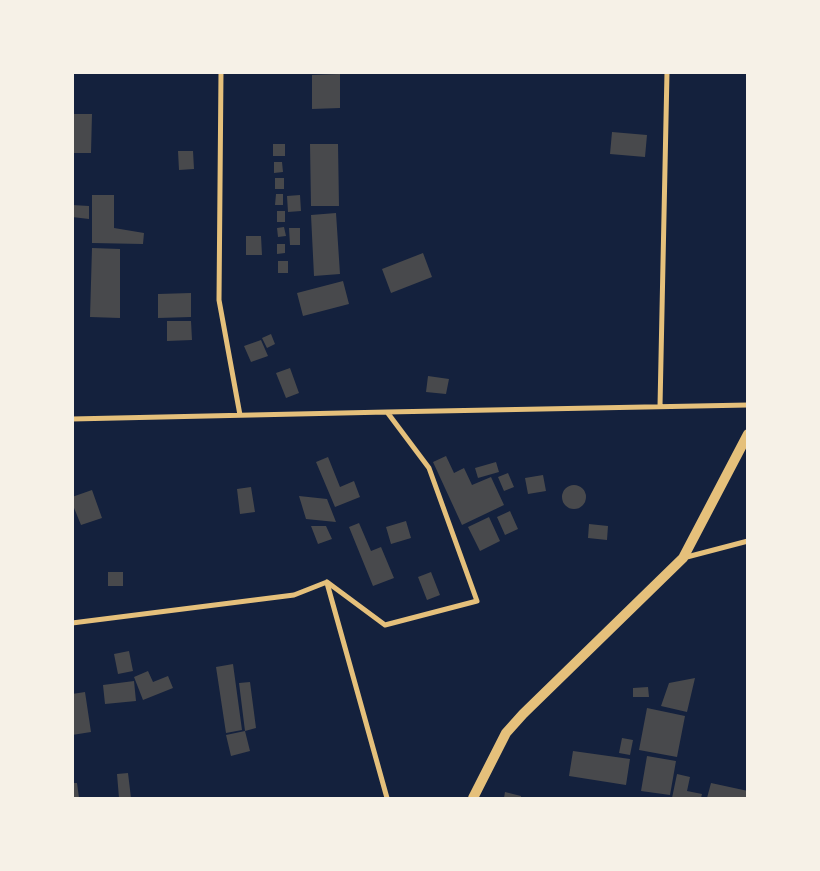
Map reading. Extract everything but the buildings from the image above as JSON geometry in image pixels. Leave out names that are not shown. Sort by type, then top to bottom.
[{"type":"main road","points":[[474,798],[506,733],[523,714],[683,558],[748,434]]},
{"type":"street","points":[[221,72],[219,300],[240,415]]},
{"type":"street","points":[[660,406],[667,72]]},
{"type":"street","points":[[72,419],[748,405]]},
{"type":"street","points":[[327,582],[385,625],[477,602],[429,468],[387,412]]},
{"type":"street","points":[[683,558],[748,541]]},
{"type":"street","points":[[72,622],[294,595],[327,582]]},
{"type":"street","points":[[327,582],[387,798]]}]
